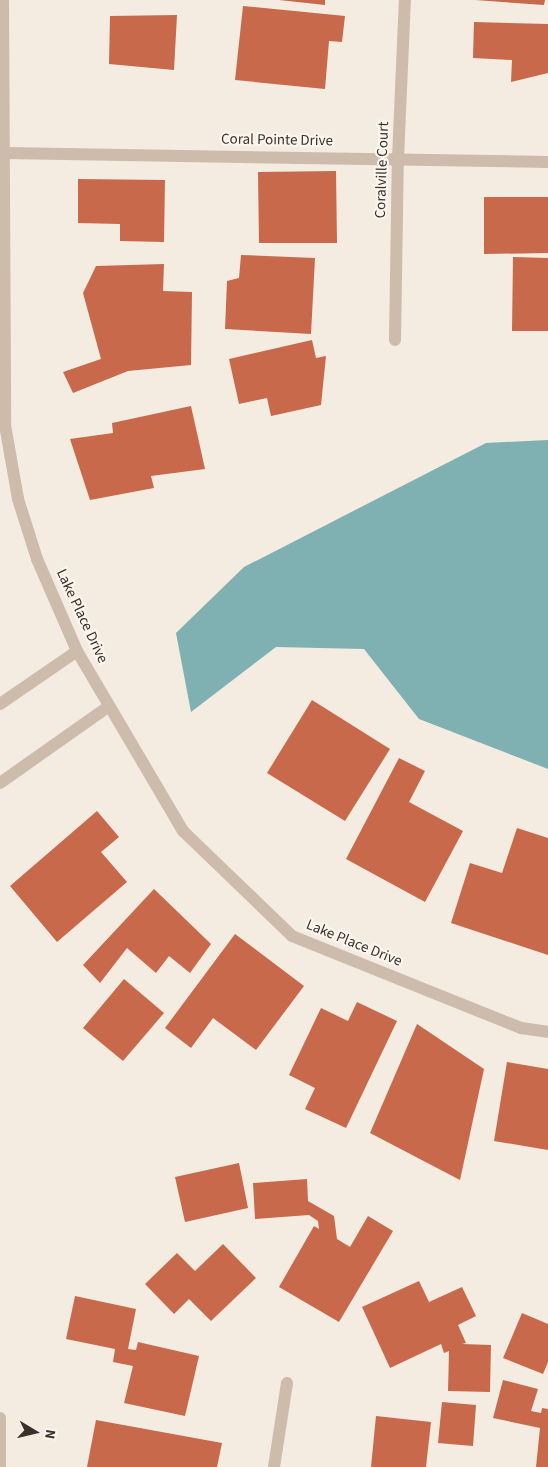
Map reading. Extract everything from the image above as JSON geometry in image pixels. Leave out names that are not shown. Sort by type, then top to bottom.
[{"type":"street","name":"Lake Place Drive","points":[[3,0],[6,153],[5,425],[18,500],[38,559],[77,651],[183,831],[292,936],[521,1028],[548,1032]]},
{"type":"street","name":"Coralville Court","points":[[395,340],[398,158],[406,0]]},
{"type":"street","name":"Coral Pointe Drive","points":[[6,153],[398,158],[548,162]]},
{"type":"street","points":[[0,704],[77,651]]},
{"type":"street","points":[[0,782],[109,706]]},
{"type":"street","points":[[274,1467],[287,1383]]},
{"type":"street","points":[[0,1418],[0,1467]]},
{"type":"water","points":[[548,440],[548,769],[419,719],[364,649],[276,647],[191,712],[176,633],[244,567],[486,443]]},
{"type":"building","points":[[279,0],[325,0],[325,5]]},
{"type":"building","points":[[475,0],[545,0],[544,5]]},
{"type":"building","points":[[243,6],[345,16],[342,42],[329,41],[325,89],[235,80]]},
{"type":"building","points":[[177,15],[174,70],[109,64],[110,16]]},
{"type":"building","points":[[474,22],[548,24],[548,73],[511,82],[512,60],[473,58]]},
{"type":"building","points":[[336,171],[337,243],[259,243],[258,172]]},
{"type":"building","points":[[78,179],[165,180],[164,242],[120,241],[120,224],[78,223]]},
{"type":"building","points":[[484,197],[548,197],[548,253],[484,254]]},
{"type":"building","points":[[241,255],[315,258],[311,334],[225,329],[227,281],[239,278]]},
{"type":"building","points":[[513,257],[548,258],[548,331],[512,331]]},
{"type":"building","points":[[164,264],[163,291],[192,292],[191,365],[128,371],[73,393],[63,372],[101,359],[83,293],[96,266]]},
{"type":"building","points":[[312,340],[316,358],[326,356],[321,405],[271,416],[267,398],[239,404],[229,359]]},
{"type":"building","points":[[191,406],[205,469],[151,476],[154,488],[90,500],[70,439],[113,433],[112,423]]},
{"type":"building","points":[[312,700],[390,749],[345,821],[267,773]]},
{"type":"building","points":[[399,758],[425,771],[409,802],[463,831],[425,902],[346,859]]},
{"type":"building","points":[[97,811],[119,837],[101,852],[127,882],[57,942],[10,886]]},
{"type":"building","points":[[517,828],[548,838],[548,955],[451,923],[470,863],[502,873]]},
{"type":"building","points":[[154,889],[211,944],[190,973],[169,956],[156,973],[127,948],[100,983],[83,965]]},
{"type":"building","points":[[235,934],[304,986],[256,1050],[213,1018],[191,1048],[165,1028]]},
{"type":"building","points":[[124,979],[164,1013],[123,1061],[83,1028]]},
{"type":"building","points":[[357,1002],[397,1021],[346,1128],[305,1109],[315,1088],[289,1075],[321,1008],[348,1021]]},
{"type":"building","points":[[417,1024],[484,1069],[460,1180],[370,1133]]},
{"type":"building","points":[[507,1062],[548,1069],[548,1150],[494,1141]]},
{"type":"building","points":[[239,1163],[248,1208],[185,1222],[175,1177]]},
{"type":"building","points":[[307,1179],[308,1201],[334,1216],[337,1239],[350,1247],[368,1216],[393,1231],[339,1322],[279,1287],[314,1226],[319,1229],[318,1221],[309,1215],[255,1219],[253,1183]]},
{"type":"building","points":[[223,1244],[256,1278],[211,1321],[189,1299],[174,1314],[145,1284],[177,1253],[195,1271]]},
{"type":"building","points":[[419,1281],[429,1302],[462,1287],[476,1316],[458,1325],[466,1343],[462,1344],[491,1345],[490,1392],[448,1391],[449,1351],[444,1353],[441,1344],[390,1368],[362,1307]]},
{"type":"building","points":[[75,1296],[136,1309],[128,1349],[136,1350],[138,1342],[199,1356],[185,1416],[124,1403],[133,1366],[113,1362],[115,1349],[66,1339]]},
{"type":"building","points":[[522,1313],[548,1324],[548,1362],[543,1374],[503,1358]]},
{"type":"building","points":[[503,1380],[538,1389],[531,1411],[541,1413],[542,1408],[548,1409],[548,1467],[536,1467],[540,1428],[493,1418]]},
{"type":"building","points":[[442,1402],[476,1405],[473,1446],[438,1443]]},
{"type":"building","points":[[376,1416],[431,1422],[426,1467],[371,1467]]},
{"type":"building","points":[[96,1420],[222,1443],[217,1467],[87,1467]]}]
